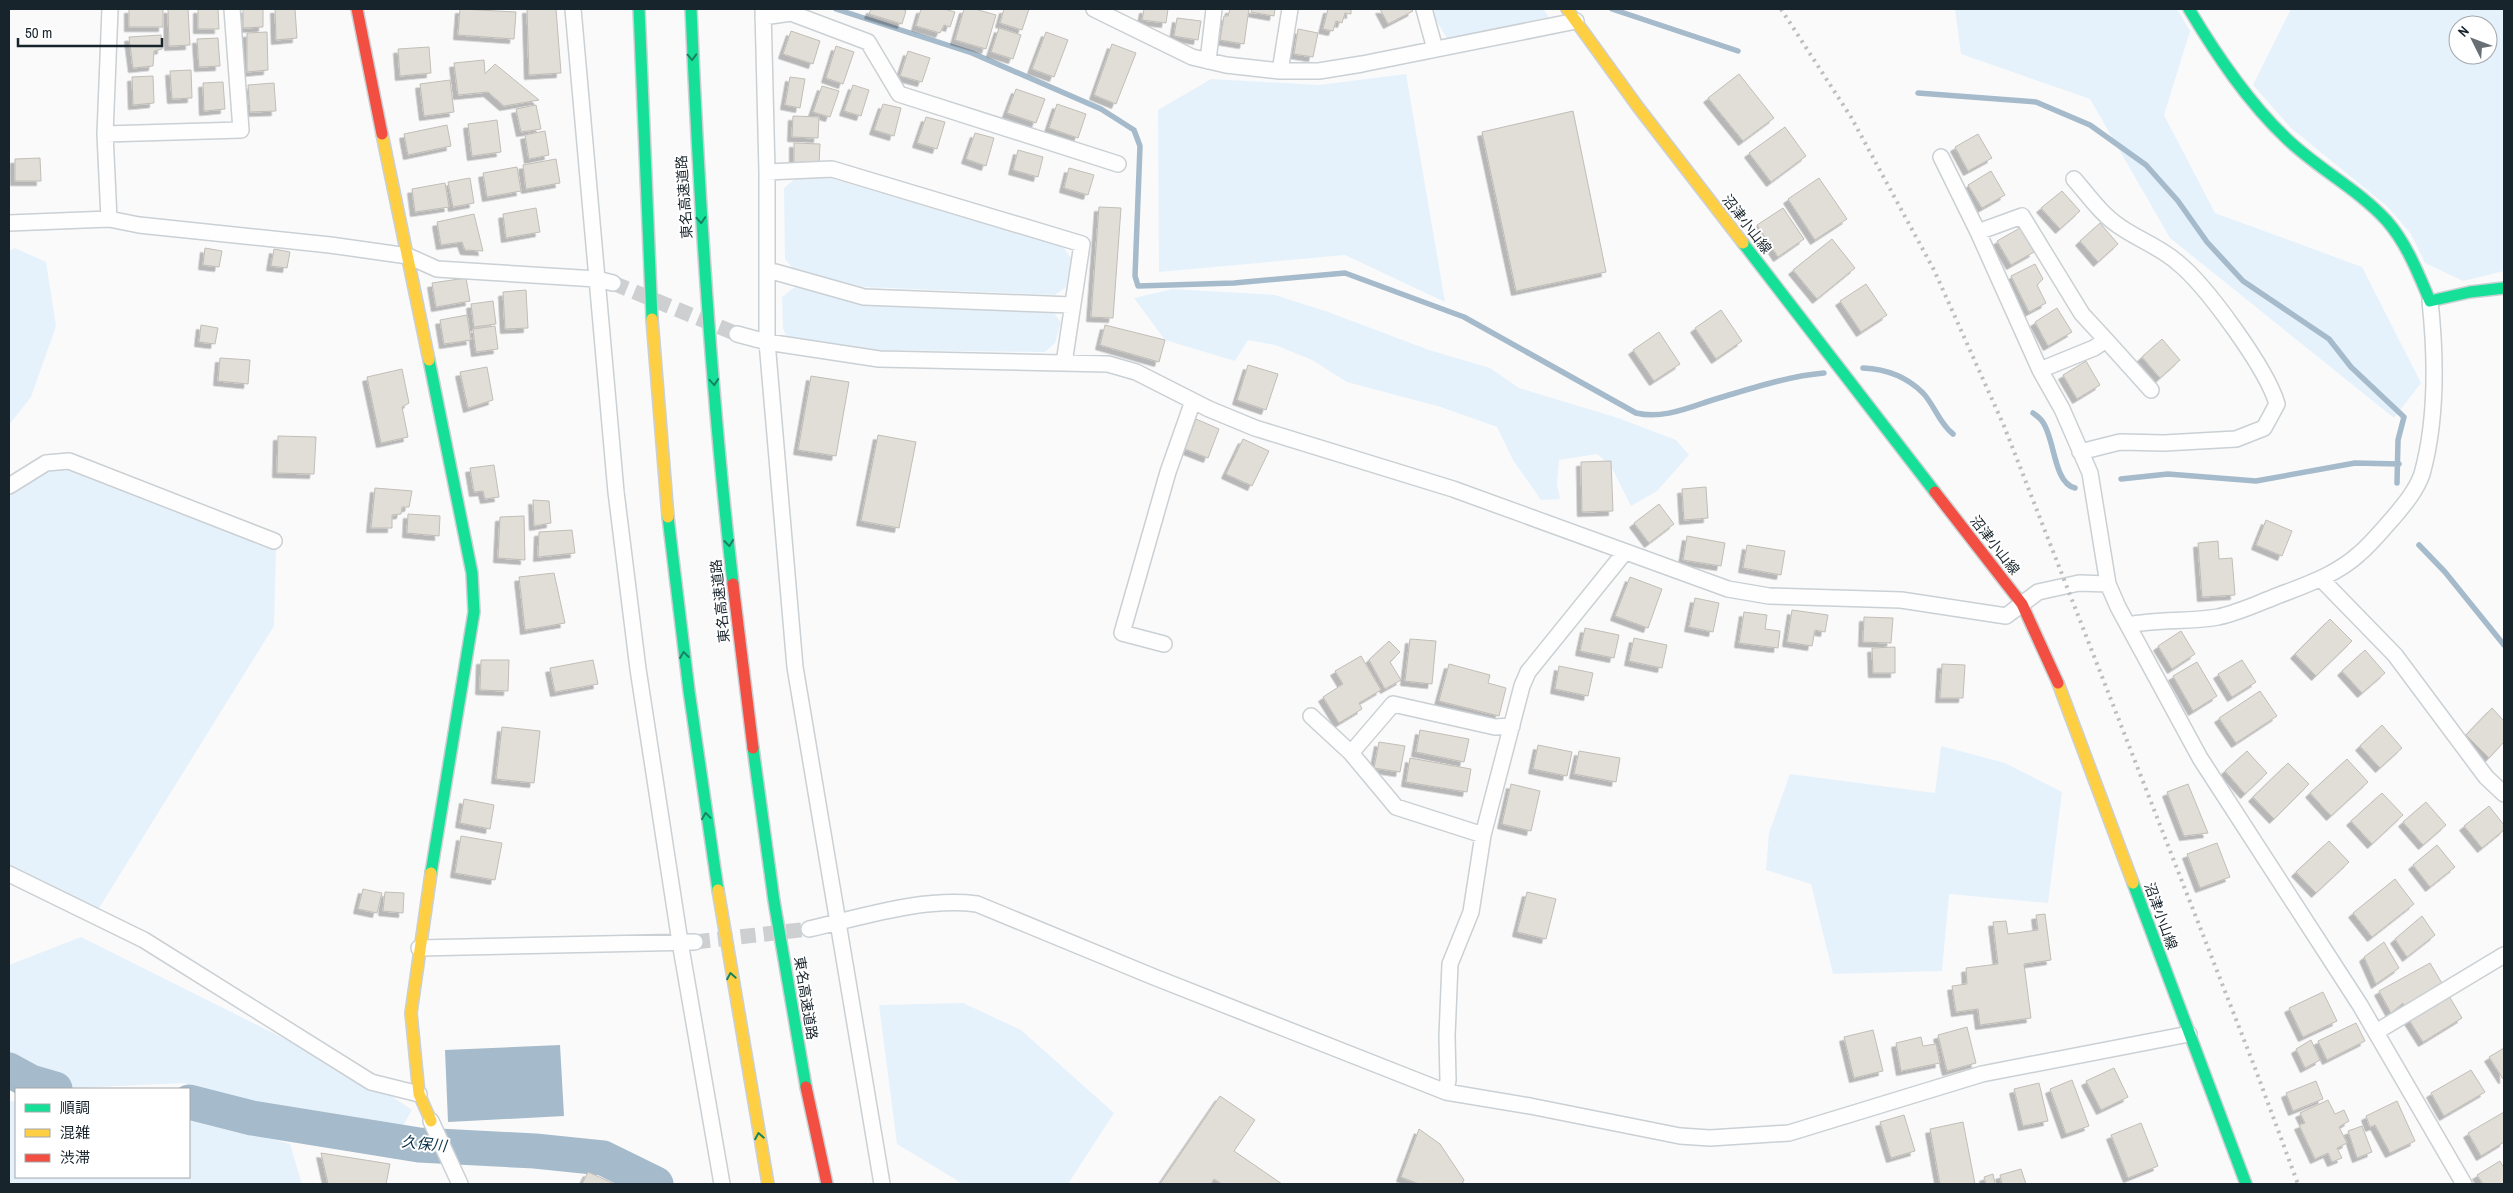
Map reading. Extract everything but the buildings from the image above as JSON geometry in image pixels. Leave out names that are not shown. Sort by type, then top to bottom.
[{"type":"main road","points":[[357,9],[472,573],[474,612],[419,948],[411,1013],[419,1094],[431,1120]]},
{"type":"main road","points":[[639,9],[654,345],[669,524],[714,877],[768,1184]]},
{"type":"main road","name":"東名高速道路","points":[[691,9],[695,138],[710,346],[745,688],[795,1028],[827,1184]]},
{"type":"main road","points":[[2190,9],[2224,64],[2260,111],[2313,162],[2380,214],[2401,241],[2416,266],[2430,301],[2470,292],[2504,288]]},
{"type":"main road","name":"沼津小山線","points":[[1571,15],[1638,107],[2022,604],[2055,676],[2246,1184]]},
{"type":"street","points":[[108,219],[105,134],[110,9]]},
{"type":"street","points":[[105,134],[241,130],[232,9]]},
{"type":"street","points":[[573,9],[616,492],[635,650],[687,942],[711,1130],[722,1184]]},
{"type":"street","points":[[1094,9],[1127,16],[1192,57],[1226,66],[1319,71],[1435,49],[1571,15]]},
{"type":"street","points":[[1208,61],[1214,9]]},
{"type":"street","points":[[1280,70],[1290,9]]},
{"type":"street","points":[[1424,9],[1435,49]]},
{"type":"street","points":[[882,1184],[795,667],[767,342],[767,172],[763,13],[791,14],[868,42],[899,94],[1118,164]]},
{"type":"street","points":[[1941,157],[1978,232],[2040,370],[2062,409],[2090,473],[2108,584],[2128,625],[2200,758],[2319,939],[2376,1032],[2464,1184]]},
{"type":"street","points":[[767,172],[832,169],[1082,244],[1071,305],[1064,363]]},
{"type":"street","points":[[2074,179],[2098,207],[2116,224],[2175,260],[2189,272],[2204,289],[2259,366],[2273,392],[2277,404],[2264,428],[2236,439],[2164,443],[2120,442],[2080,452]]},
{"type":"street","points":[[1978,232],[2022,216],[2082,314],[2151,390]]},
{"type":"street","points":[[9,223],[108,219],[139,225],[330,245],[408,256],[437,269],[597,279],[613,283]]},
{"type":"street","points":[[768,270],[864,297],[1071,305]]},
{"type":"street","points":[[2128,625],[2151,621],[2217,617],[2239,611],[2321,579],[2359,555],[2373,540],[2410,498],[2421,475],[2430,425],[2432,393],[2434,342],[2430,301]]},
{"type":"street","points":[[737,334],[767,342],[879,360],[1108,364],[1136,372],[1193,401],[1255,428],[1453,489],[1728,589],[1769,596],[1901,600],[2006,616],[2038,592],[2079,583],[2108,584]]},
{"type":"street","points":[[2040,370],[2094,348],[2106,340]]},
{"type":"street","points":[[1164,644],[1122,633],[1168,472],[1193,401]]},
{"type":"street","points":[[9,486],[46,463],[68,461],[274,541]]},
{"type":"street","points":[[1446,1092],[1448,1080],[1447,1036],[1450,964],[1471,912],[1483,835],[1522,686],[1528,672],[1625,552]]},
{"type":"street","points":[[2321,579],[2395,655],[2486,777],[2504,794]]},
{"type":"street","points":[[1351,753],[1393,704],[1495,727],[1512,726]]},
{"type":"street","points":[[1311,716],[1351,753],[1396,807],[1483,835]]},
{"type":"street","points":[[9,874],[144,940],[371,1082],[419,1094]]},
{"type":"street","points":[[809,928],[915,906],[954,901],[978,904],[1154,977],[1446,1092],[1530,1106],[1680,1136],[1710,1138],[1789,1133],[1982,1074],[2189,1034]]},
{"type":"street","points":[[419,948],[687,942]]},
{"type":"street","points":[[2376,1032],[2504,955]]},
{"type":"street","points":[[431,1120],[460,1184]]},
{"type":"shaded area","points":[[1430,9],[1543,9],[1549,17],[1447,39]]},
{"type":"shaded area","points":[[1955,9],[2177,9],[2190,31],[2164,115],[2215,213],[2362,267],[2421,383],[2394,418],[2170,238],[2090,99],[1961,54]]},
{"type":"shaded area","points":[[2291,9],[2504,9],[2504,271],[2463,281],[2425,263],[2411,234],[2388,207],[2291,128],[2253,85]]},
{"type":"shaded area","points":[[1406,74],[1445,302],[1345,255],[1159,272],[1158,110],[1211,79],[1319,85]]},
{"type":"shaded area","points":[[796,178],[830,178],[1063,247],[1071,258],[1066,287],[1055,295],[864,287],[794,270],[785,259],[784,188]]},
{"type":"shaded area","points":[[15,248],[46,262],[56,326],[31,397],[9,425],[9,251]]},
{"type":"shaded area","points":[[795,287],[866,305],[1053,312],[1061,322],[1055,343],[1045,352],[878,350],[786,336],[783,328],[782,297]]},
{"type":"shaded area","points":[[1173,289],[1275,295],[1328,312],[1429,350],[1490,368],[1519,388],[1618,418],[1676,440],[1689,455],[1657,491],[1631,506],[1611,466],[1597,454],[1559,460],[1557,484],[1560,499],[1541,500],[1513,460],[1497,427],[1441,407],[1347,382],[1312,360],[1275,345],[1248,340],[1235,361],[1165,340],[1134,298]]},
{"type":"shaded area","points":[[55,463],[276,549],[274,626],[96,913],[9,870],[9,484]]},
{"type":"shaded area","points":[[1941,746],[2005,763],[2062,792],[2048,903],[1949,894],[1942,971],[1833,974],[1811,884],[1766,870],[1769,833],[1790,774],[1935,793]]},
{"type":"shaded area","points":[[81,937],[371,1082],[412,1110],[400,1131],[292,1112],[184,1083],[75,1088],[15,1088],[15,1091],[9,1091],[9,965]]},
{"type":"shaded area","points":[[963,1003],[1021,1030],[1114,1113],[1068,1184],[963,1184],[897,1144],[879,1005]]},
{"type":"shaded area","points":[[9,1101],[15,1102],[15,1178],[190,1178],[190,1117],[290,1144],[302,1184],[9,1184]]},
{"type":"water","points":[[560,1045],[564,1116],[448,1122],[445,1050]]},
{"type":"waterway","points":[[836,9],[972,53],[1101,109],[1134,130],[1140,146],[1135,276],[1138,286],[1234,283],[1345,273],[1464,317],[1636,413],[1646,415],[1678,411],[1771,383],[1824,373]]},
{"type":"waterway","points":[[1612,9],[1738,51]]},
{"type":"waterway","points":[[1918,93],[2036,102],[2090,125],[2146,165],[2178,201],[2207,242],[2243,281],[2329,339],[2351,367],[2404,417],[2398,440],[2397,483]]},
{"type":"waterway","points":[[1863,368],[1895,375],[1917,387],[1927,398],[1944,425],[1953,434]]},
{"type":"waterway","points":[[2033,413],[2046,428],[2062,478],[2075,488]]},
{"type":"waterway","points":[[2121,479],[2168,474],[2256,481],[2355,463],[2399,464]]},
{"type":"waterway","points":[[2419,545],[2445,572],[2504,645]]},
{"type":"waterway","name":"久保川","points":[[9,1070],[31,1082],[52,1088]]},
{"type":"waterway","name":"久保川","points":[[190,1102],[252,1118],[419,1145],[535,1151],[603,1158],[656,1184]]},
{"type":"tunnel","points":[[613,283],[737,334]]},
{"type":"tunnel","points":[[695,942],[809,929]]},
{"type":"railway","points":[[1781,9],[1851,117],[1934,270],[2004,426],[2255,1068],[2298,1184]]},
{"type":"traffic: fast","points":[[639,9],[652,319]]},
{"type":"traffic: fast","points":[[691,9],[707,297],[718,441],[733,584]]},
{"type":"traffic: fast","points":[[2189,9],[2234,78],[2273,125],[2299,150],[2364,199],[2387,221],[2406,249],[2430,301],[2470,292],[2504,288]]},
{"type":"traffic: fast","points":[[1743,243],[1935,492]]},
{"type":"traffic: fast","points":[[429,360],[472,573],[474,612],[431,873]]},
{"type":"traffic: fast","points":[[668,517],[689,691],[718,890]]},
{"type":"traffic: fast","points":[[753,748],[774,901],[806,1087]]},
{"type":"traffic: fast","points":[[2133,883],[2246,1184]]},
{"type":"traffic: slow","points":[[1567,9],[1638,107],[1743,243]]},
{"type":"traffic: slow","points":[[382,134],[429,360]]},
{"type":"traffic: slow","points":[[652,319],[668,517]]},
{"type":"traffic: slow","points":[[2058,683],[2133,883]]},
{"type":"traffic: slow","points":[[431,873],[411,1013],[419,1094],[431,1121]]},
{"type":"traffic: slow","points":[[718,890],[768,1184]]},
{"type":"traffic: jam","points":[[357,9],[382,134]]},
{"type":"traffic: jam","points":[[1935,492],[2022,604],[2058,683]]},
{"type":"traffic: jam","points":[[733,584],[753,748]]},
{"type":"traffic: jam","points":[[806,1087],[827,1184]]}]
